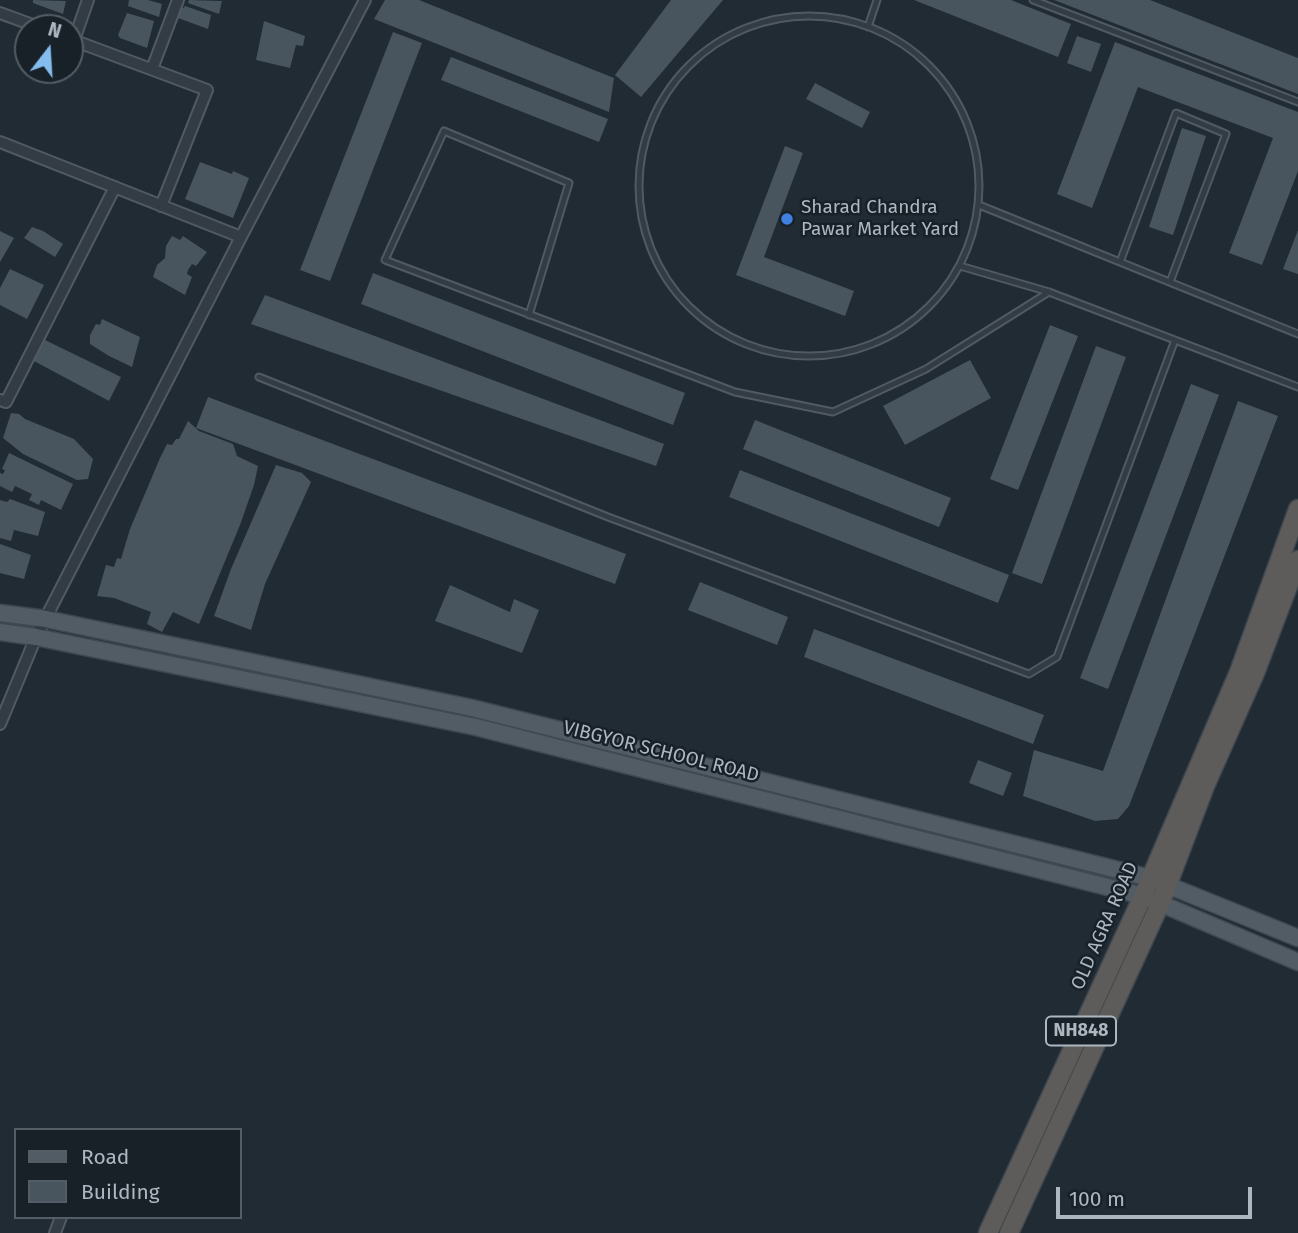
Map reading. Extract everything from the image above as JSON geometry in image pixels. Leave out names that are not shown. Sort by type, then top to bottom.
[{"type":"highway","name":"OLD AGRA ROAD","points":[[988,1233],[1143,896],[1239,672],[1298,509]]},
{"type":"highway","name":"NH848","points":[[1009,1233],[1161,902],[1205,786],[1255,673],[1298,560]]},
{"type":"main road","name":"VIBGYOR SCHOOL ROAD","points":[[0,613],[46,619],[472,708],[1150,878],[1298,938]]},
{"type":"main road","name":"VIBGYOR SCHOOL ROAD","points":[[0,632],[36,637],[476,727],[1143,896],[1298,962]]},
{"type":"street","points":[[152,69],[178,0]]},
{"type":"street","points":[[0,724],[36,637],[365,0]]},
{"type":"street","points":[[84,44],[206,90],[161,206]]},
{"type":"street","points":[[0,142],[241,237]]},
{"type":"street","points":[[0,400],[6,402],[115,187]]},
{"type":"lane","points":[[868,27],[877,0]]},
{"type":"lane","points":[[1033,0],[1298,102]]},
{"type":"lane","points":[[802,16],[844,19],[883,33],[919,55],[947,86],[968,122],[979,163],[979,205],[973,236],[960,266],[937,300],[905,327],[867,346],[827,355],[785,354],[744,343],[708,322],[677,293],[655,258],[642,219],[638,177],[646,136],[663,98],[689,65],[722,39],[760,23],[802,16]]},
{"type":"lane","points":[[1120,262],[1176,113],[1226,134],[1170,282]]},
{"type":"lane","points":[[529,315],[569,183],[444,131],[385,260],[529,315],[735,392],[832,412],[926,369],[1049,292]]},
{"type":"lane","points":[[979,205],[1298,334]]},
{"type":"lane","points":[[960,266],[1049,292],[1298,387]]},
{"type":"lane","points":[[259,377],[608,517],[1029,674],[1057,657],[1175,340]]},
{"type":"building","points":[[33,0],[66,1],[63,14],[33,3]]},
{"type":"building","points":[[129,0],[148,0],[162,4],[159,17],[128,6]]},
{"type":"building","points":[[189,0],[222,1],[219,14],[188,3]]},
{"type":"building","points":[[385,0],[419,0],[614,78],[609,112],[374,19]]},
{"type":"building","points":[[671,0],[723,0],[641,97],[615,75]]},
{"type":"building","points":[[914,0],[1011,0],[1071,24],[1058,57]]},
{"type":"building","points":[[1054,0],[1150,0],[1298,58],[1298,94]]},
{"type":"building","points":[[177,6],[211,15],[208,29],[178,18]]},
{"type":"building","points":[[127,13],[154,21],[147,48],[118,35]]},
{"type":"building","points":[[264,21],[305,36],[303,46],[296,45],[290,68],[256,60]]},
{"type":"building","points":[[393,32],[422,43],[330,281],[300,270]]},
{"type":"building","points":[[1077,36],[1101,44],[1091,72],[1067,63]]},
{"type":"building","points":[[1115,42],[1298,112],[1298,171],[1262,265],[1229,253],[1273,138],[1138,87],[1092,208],[1057,194]]},
{"type":"building","points":[[451,57],[608,119],[599,142],[441,80]]},
{"type":"building","points":[[815,83],[870,112],[862,128],[806,99]]},
{"type":"building","points":[[1182,128],[1206,136],[1173,235],[1149,227]]},
{"type":"building","points":[[785,146],[803,153],[764,257],[854,291],[845,316],[736,275]]},
{"type":"building","points":[[200,162],[249,178],[233,218],[185,199]]},
{"type":"building","points":[[32,227],[63,244],[55,257],[24,238]]},
{"type":"building","points":[[1298,230],[1298,274],[1283,269]]},
{"type":"building","points":[[0,231],[14,238],[0,262]]},
{"type":"building","points":[[172,236],[180,240],[183,236],[207,252],[196,266],[192,264],[188,270],[187,274],[192,277],[185,295],[153,277],[157,265],[165,258],[166,246]]},
{"type":"building","points":[[10,269],[44,285],[27,319],[0,305],[0,288]]},
{"type":"building","points":[[373,273],[685,393],[673,425],[361,304]]},
{"type":"building","points":[[265,295],[664,444],[656,466],[251,324]]},
{"type":"building","points":[[102,319],[140,337],[132,367],[90,344],[90,335]]},
{"type":"building","points":[[1050,325],[1078,336],[1018,490],[990,479]]},
{"type":"building","points":[[43,339],[121,377],[109,401],[32,360]]},
{"type":"building","points":[[1096,346],[1126,357],[1042,584],[1012,573]]},
{"type":"building","points":[[970,360],[991,398],[905,445],[883,406]]},
{"type":"building","points":[[1191,384],[1219,395],[1108,689],[1080,678]]},
{"type":"building","points":[[208,397],[626,554],[615,584],[196,428]]},
{"type":"building","points":[[1238,401],[1278,416],[1129,806],[1118,819],[1095,821],[1023,796],[1034,750],[1103,771]]},
{"type":"building","points":[[11,413],[19,414],[74,439],[93,459],[88,479],[77,480],[23,454],[3,438]]},
{"type":"building","points":[[755,420],[951,498],[939,527],[743,449]]},
{"type":"building","points":[[188,421],[199,431],[233,444],[237,456],[258,466],[240,525],[199,624],[173,612],[162,632],[147,624],[151,612],[114,598],[97,596],[106,565],[114,567],[117,558],[121,559],[130,529],[167,444],[172,445],[179,439]]},
{"type":"building","points":[[9,453],[73,484],[61,510],[41,500],[39,505],[29,500],[32,494],[15,486],[12,492],[0,486],[0,473],[3,474],[5,470],[2,469]]},
{"type":"building","points":[[276,465],[302,473],[311,482],[265,584],[251,630],[214,616],[231,569]]},
{"type":"building","points":[[740,470],[1009,575],[998,603],[729,497]]},
{"type":"building","points":[[10,499],[45,512],[38,536],[14,530],[11,541],[0,538],[0,500],[7,502]]},
{"type":"building","points":[[0,544],[31,555],[24,579],[0,573]]},
{"type":"building","points":[[700,582],[788,617],[777,645],[688,610]]},
{"type":"building","points":[[450,585],[510,612],[514,599],[539,610],[522,653],[435,621]]},
{"type":"building","points":[[814,629],[1044,715],[1033,744],[804,657]]},
{"type":"building","points":[[978,760],[1012,773],[1003,796],[969,783]]},
{"type":"place","name":"Sharad Chandra Pawar Market Yard","points":[[787,219]]}]
